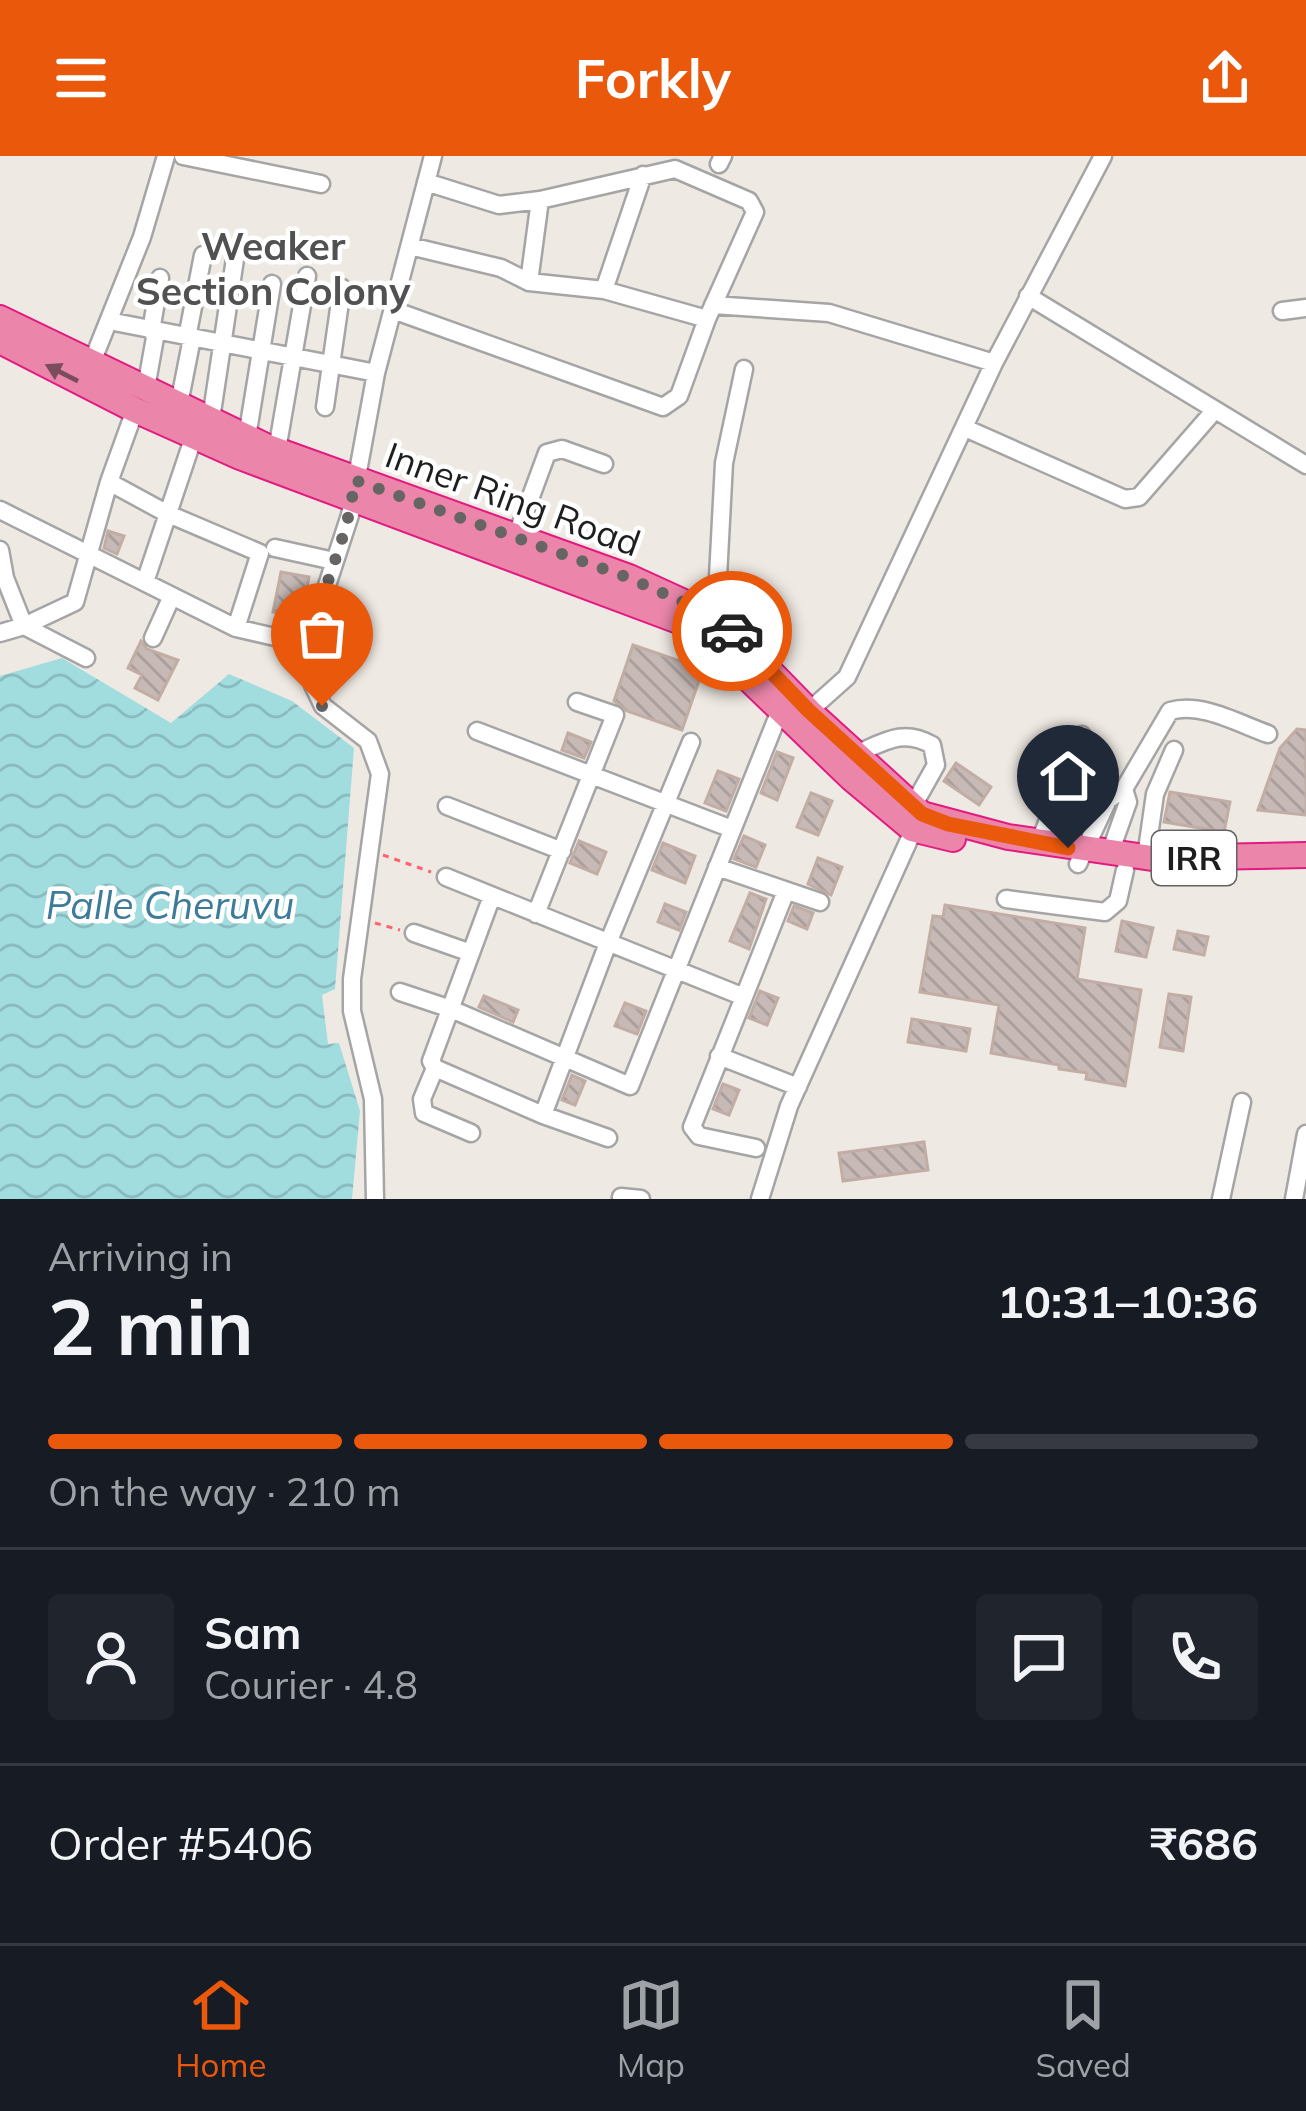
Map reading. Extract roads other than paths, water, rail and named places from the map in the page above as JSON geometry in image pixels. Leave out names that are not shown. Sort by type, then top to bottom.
[{"type":"highway","name":"Inner Ring Road","points":[[0,318],[92,362],[140,399],[179,404],[203,428],[247,436],[354,490],[516,537],[699,609],[730,629],[915,816],[1039,843],[1080,857]]},
{"type":"highway","name":"Inner Ring Road","points":[[0,341],[681,622],[707,638],[851,778],[915,816],[1026,856],[1127,860],[1306,855]]},
{"type":"highway","name":"Inner Ring Road","points":[[1127,860],[1177,873],[1306,871]]},
{"type":"street","points":[[92,362],[142,237],[166,156]]},
{"type":"street","points":[[183,156],[321,184]]},
{"type":"street","points":[[375,1199],[373,1099],[352,1011],[380,774],[368,741],[322,706],[313,685],[314,646],[318,613],[354,490],[376,373],[433,156]]},
{"type":"street","points":[[400,992],[630,1085],[781,708],[809,711],[848,676],[994,364],[1103,156]]},
{"type":"street","points":[[393,310],[662,406],[679,396],[710,312],[754,220],[753,206],[675,170],[499,205],[426,182]]},
{"type":"street","points":[[604,290],[643,176]]},
{"type":"street","points":[[529,282],[540,200]]},
{"type":"street","points":[[410,246],[501,268],[529,282],[604,290],[710,312],[829,313],[994,364]]},
{"type":"street","points":[[179,404],[203,254]]},
{"type":"street","points":[[145,582],[166,513],[203,428],[235,259]]},
{"type":"street","points":[[277,450],[307,276]]},
{"type":"street","points":[[0,633],[75,602],[109,482],[140,399],[160,278]]},
{"type":"street","points":[[247,436],[272,284]]},
{"type":"street","points":[[325,407],[342,288]]},
{"type":"street","points":[[1028,296],[1306,465]]},
{"type":"street","points":[[1282,311],[1306,308]]},
{"type":"street","points":[[109,321],[376,373]]},
{"type":"street","points":[[699,609],[712,595],[718,577],[724,463],[744,369]]},
{"type":"street","points":[[965,428],[1125,499],[1139,497],[1214,411]]},
{"type":"street","points":[[516,537],[547,453],[562,449],[604,464]]},
{"type":"street","points":[[109,482],[166,513],[260,553],[236,628]]},
{"type":"street","points":[[0,510],[236,628],[314,646]]},
{"type":"street","points":[[275,548],[334,561]]},
{"type":"street","points":[[0,550],[5,578],[25,626],[86,658]]},
{"type":"street","points":[[153,638],[172,596]]},
{"type":"street","points":[[536,914],[615,715],[577,702]]},
{"type":"street","points":[[1080,857],[1108,800],[1124,790],[1170,712],[1199,709],[1268,734]]},
{"type":"street","points":[[478,731],[732,829]]},
{"type":"street","points":[[1039,843],[1082,734]]},
{"type":"street","points":[[760,1199],[798,1087],[936,765],[932,745],[916,736],[903,735],[856,754]]},
{"type":"street","points":[[542,1115],[691,742]]},
{"type":"street","points":[[1006,899],[1105,912],[1118,901],[1127,860],[1174,750]]},
{"type":"street","points":[[1124,790],[1127,860]]},
{"type":"street","points":[[447,806],[562,851]]},
{"type":"street","points":[[717,867],[820,902]]},
{"type":"street","points":[[446,877],[744,998]]},
{"type":"street","points":[[756,1148],[699,1136],[692,1127],[786,891]]},
{"type":"street","points":[[492,896],[431,1061],[436,1068],[542,1115],[608,1138]]},
{"type":"street","points":[[414,933],[471,953]]},
{"type":"street","points":[[719,1056],[798,1087]]},
{"type":"street","points":[[436,1068],[422,1099],[424,1113],[471,1133]]},
{"type":"street","points":[[1221,1199],[1242,1102]]},
{"type":"street","points":[[1294,1199],[1306,1134]]},
{"type":"street","points":[[621,1197],[641,1199]]},
{"type":"water","name":"Palle Cheruvu","points":[[62,658],[171,723],[229,674],[292,701],[354,748],[335,989],[322,995],[328,1044],[339,1043],[360,1111],[352,1199],[0,1199],[0,676]]},
{"type":"district","name":"Weaker Section Colony","points":[[273,268]]}]
